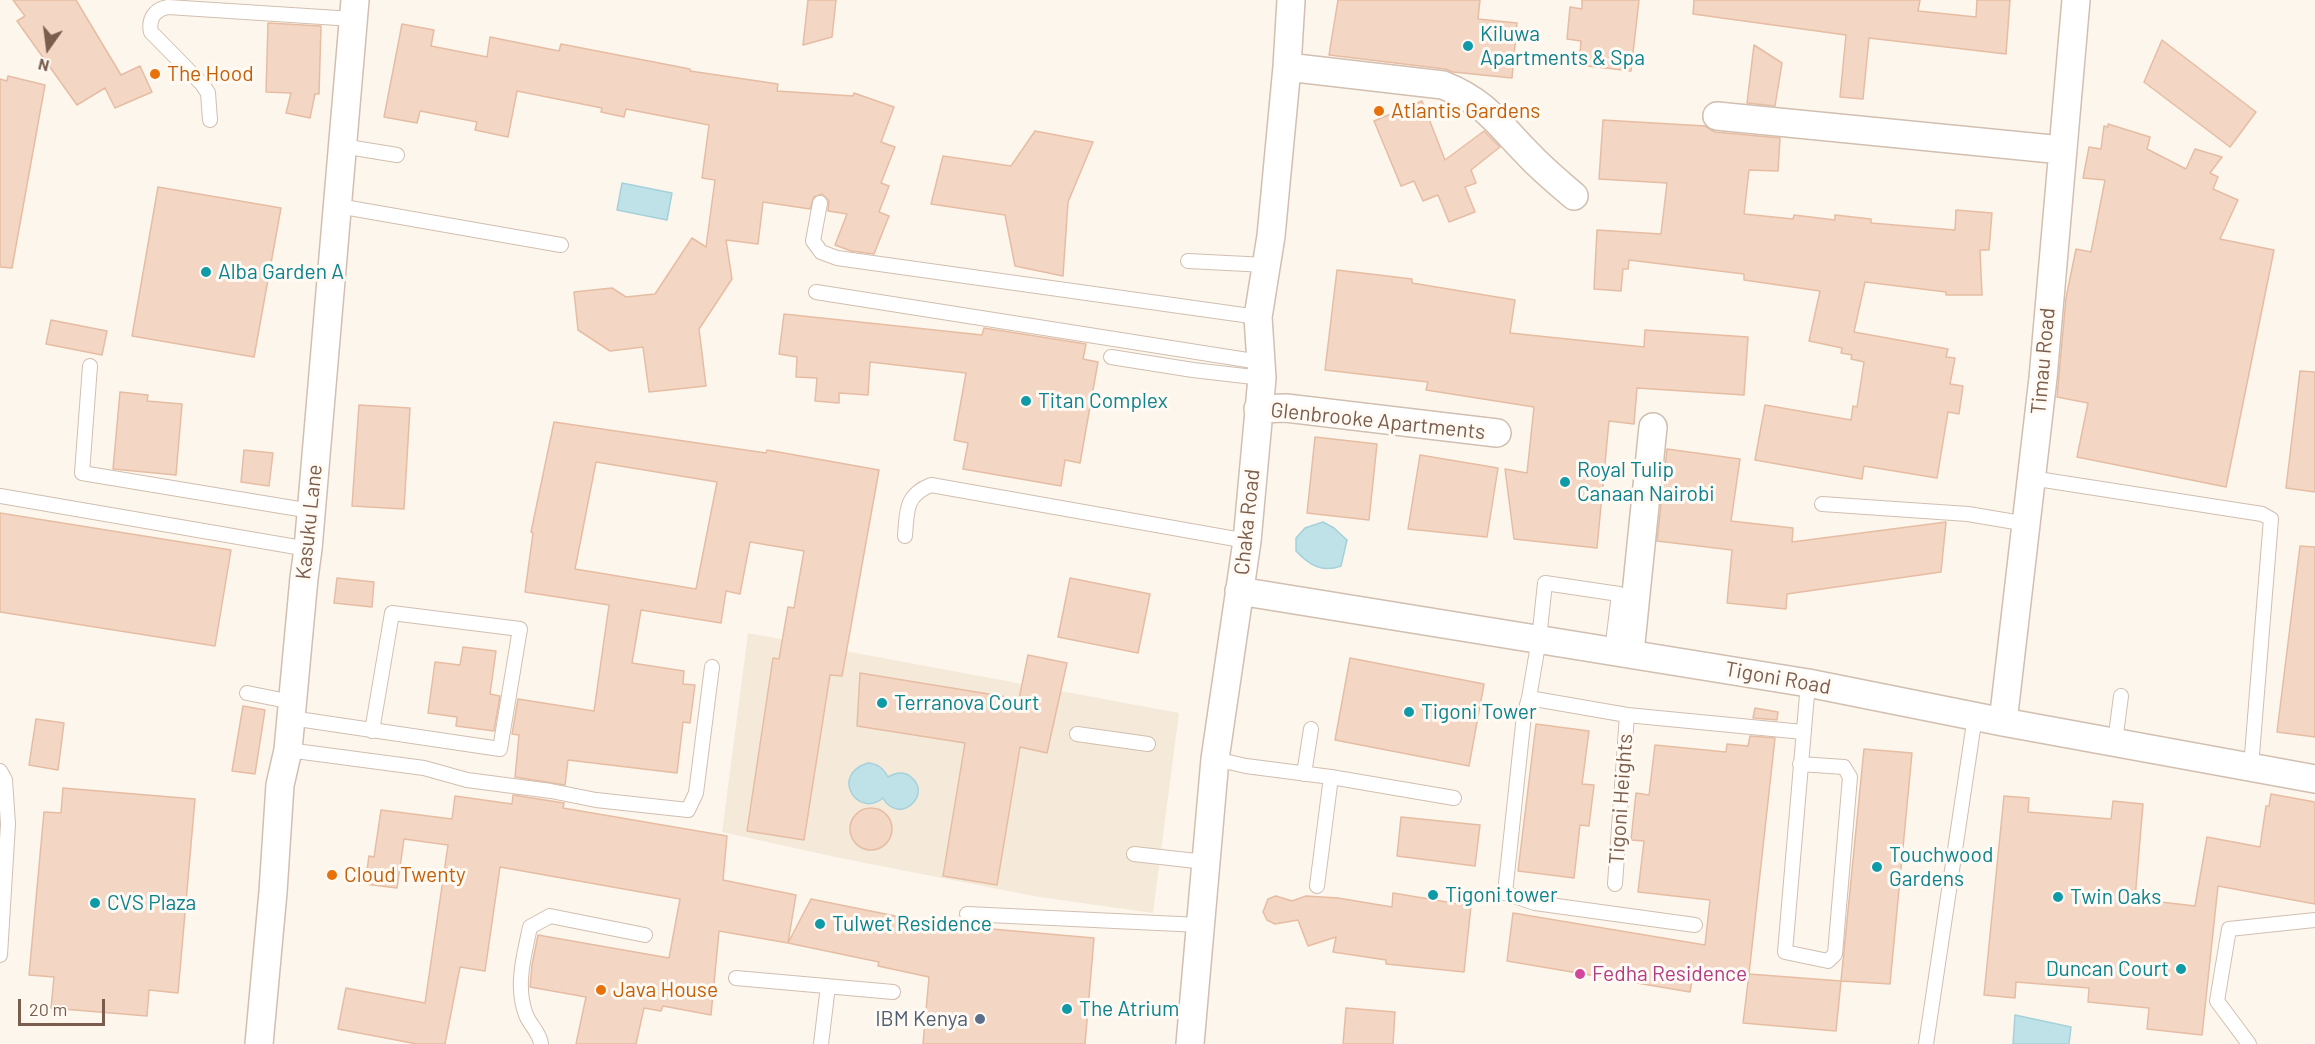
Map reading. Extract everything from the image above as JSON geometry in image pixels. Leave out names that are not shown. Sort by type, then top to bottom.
[{"type":"street","name":"Chaka Road","points":[[1190,1044],[1215,759],[1247,541],[1261,370],[1258,317],[1266,265],[1287,67],[1291,0]]},
{"type":"street","name":"Timau Road","points":[[2003,722],[2043,378],[2076,0]]},
{"type":"street","name":"Kasuku Lane","points":[[260,1044],[280,785],[288,750],[303,578],[308,549],[354,10]]},
{"type":"street","points":[[1287,67],[1413,81],[1443,86],[1464,94],[1483,107],[1530,157],[1574,196]]},
{"type":"street","points":[[1717,116],[2062,150]]},
{"type":"street","name":"Glenbrooke Apartments","points":[[1258,408],[1286,408],[1497,434]]},
{"type":"street","points":[[1621,652],[1653,427]]},
{"type":"street","name":"Tigoni Road","points":[[1239,591],[1808,683],[2003,722],[2315,779]]},
{"type":"lane","points":[[210,120],[208,93],[202,84],[151,32],[149,24],[153,15],[161,8],[168,6],[354,10]]},
{"type":"lane","points":[[342,146],[398,155]]},
{"type":"lane","points":[[820,203],[813,241],[821,252],[837,258],[1258,317]]},
{"type":"lane","points":[[338,206],[561,245]]},
{"type":"lane","points":[[1188,261],[1266,265]]},
{"type":"lane","points":[[816,292],[1261,370]]},
{"type":"lane","points":[[1111,357],[1193,370],[1261,370]]},
{"type":"lane","points":[[90,366],[82,473],[311,511]]},
{"type":"lane","points":[[2031,478],[2262,514],[2271,519],[2251,767]]},
{"type":"lane","points":[[905,536],[910,500],[919,490],[931,485],[1247,541]]},
{"type":"lane","points":[[0,496],[308,549]]},
{"type":"lane","points":[[1822,504],[1968,514],[2027,524]]},
{"type":"lane","points":[[1621,652],[1619,594],[1545,583],[1539,639],[1524,716],[1505,893],[1535,903],[1695,925]]},
{"type":"lane","points":[[248,693],[291,710],[372,731],[500,749],[520,629],[392,613],[372,731]]},
{"type":"lane","points":[[288,750],[424,768],[466,780],[551,791],[596,800],[688,810],[696,793],[712,667]]},
{"type":"lane","points":[[1800,764],[1844,767],[1850,777],[1835,954],[1828,961],[1785,952],[1800,764],[1808,683]]},
{"type":"lane","points":[[2115,742],[2121,696]]},
{"type":"lane","points":[[1529,698],[1627,714],[1803,732]]},
{"type":"lane","name":"Tigoni Heights","points":[[1615,884],[1627,714]]},
{"type":"lane","points":[[1926,1044],[1975,716]]},
{"type":"lane","points":[[1304,774],[1311,729]]},
{"type":"lane","points":[[1077,734],[1149,744]]},
{"type":"lane","points":[[1215,759],[1454,798]]},
{"type":"lane","points":[[0,771],[5,780],[8,824],[0,955]]},
{"type":"lane","points":[[1317,886],[1331,777]]},
{"type":"lane","points":[[1134,854],[1205,862]]},
{"type":"lane","points":[[968,914],[1200,925]]},
{"type":"lane","points":[[541,1044],[541,1039],[526,1015],[520,978],[530,927],[550,916],[645,935]]},
{"type":"lane","points":[[2249,1044],[2217,1001],[2229,929],[2315,920]]},
{"type":"lane","points":[[735,978],[893,992]]},
{"type":"lane","points":[[821,1044],[828,986]]},
{"type":"shaded area","points":[[748,633],[1179,713],[1153,913],[1039,897],[722,832]]},
{"type":"water","points":[[622,183],[672,193],[667,220],[617,210]]},
{"type":"water","points":[[1323,522],[1347,540],[1341,566],[1328,569],[1316,566],[1296,551],[1296,538],[1305,528]]},
{"type":"water","points":[[868,763],[880,767],[888,777],[900,773],[911,777],[917,784],[918,792],[911,805],[897,809],[890,806],[883,798],[874,803],[865,803],[857,799],[849,785],[850,776],[856,769]]},
{"type":"water","points":[[2015,1015],[2071,1027],[2069,1044],[2013,1044]]},
{"type":"building","points":[[13,0],[76,0],[121,75],[140,66],[152,92],[115,108],[105,88],[77,105],[17,21],[25,16]]},
{"type":"building","points":[[808,0],[836,0],[832,37],[803,45]]},
{"type":"building","points":[[1338,0],[1480,0],[1478,19],[1517,23],[1512,78],[1329,55]]},
{"type":"building","points":[[1582,0],[1639,0],[1631,71],[1579,65],[1581,41],[1567,39],[1570,7],[1582,9]]},
{"type":"building","points":[[1694,0],[1920,0],[1918,11],[1976,17],[1977,0],[2010,0],[2006,54],[1869,38],[1863,99],[1840,97],[1846,35],[1693,14]]},
{"type":"building","points":[[268,23],[321,26],[319,94],[315,94],[310,118],[286,113],[291,93],[266,92]]},
{"type":"building","points":[[402,24],[434,30],[431,46],[487,57],[490,37],[559,51],[561,44],[690,69],[690,71],[778,84],[777,91],[853,96],[854,93],[894,107],[881,142],[895,147],[881,183],[889,186],[879,212],[889,216],[874,254],[851,251],[835,245],[847,214],[828,211],[829,201],[822,194],[814,197],[810,209],[763,202],[758,244],[726,240],[732,279],[699,329],[706,386],[649,392],[643,347],[610,351],[578,330],[574,292],[612,288],[626,297],[655,294],[692,238],[706,247],[715,180],[702,178],[709,125],[626,109],[624,117],[601,112],[602,108],[517,91],[508,137],[475,130],[477,122],[420,111],[417,123],[384,117]]},
{"type":"building","points":[[2162,40],[2256,112],[2230,147],[2144,82]]},
{"type":"building","points":[[1754,45],[1782,63],[1775,106],[1747,103]]},
{"type":"building","points":[[8,76],[45,85],[12,268],[0,267],[0,79],[7,81]]},
{"type":"building","points":[[1422,101],[1445,160],[1484,131],[1500,147],[1471,170],[1476,183],[1465,187],[1475,212],[1449,222],[1438,195],[1423,201],[1414,181],[1401,186],[1374,121]]},
{"type":"building","points":[[1603,120],[1705,126],[1715,132],[1780,138],[1778,171],[1749,170],[1744,214],[1793,219],[1794,215],[1835,220],[1835,215],[1871,219],[1871,223],[1955,230],[1956,210],[1992,213],[1989,250],[1980,250],[1982,295],[1946,295],[1946,292],[1865,282],[1854,332],[1948,349],[1946,357],[1955,358],[1950,384],[1963,386],[1959,414],[1948,412],[1937,478],[1864,466],[1862,479],[1755,460],[1765,405],[1851,420],[1853,406],[1857,407],[1864,362],[1851,359],[1852,355],[1841,353],[1842,348],[1809,341],[1820,291],[1744,280],[1744,274],[1629,260],[1628,269],[1623,269],[1621,291],[1594,289],[1597,230],[1661,234],[1667,183],[1599,179]]},
{"type":"building","points":[[2108,124],[2150,137],[2147,149],[2186,169],[2195,149],[2222,157],[2210,173],[2218,177],[2213,189],[2238,200],[2220,239],[2274,250],[2226,487],[2077,457],[2088,403],[2057,397],[2066,298],[2076,249],[2091,252],[2105,180],[2083,178],[2089,147],[2101,149],[2104,126],[2108,127]]},
{"type":"building","points":[[1035,131],[1093,142],[1068,202],[1063,276],[1015,266],[1005,215],[931,204],[943,156],[1011,166]]},
{"type":"building","name":"Alba Garden A","points":[[158,187],[281,208],[254,357],[132,336]]},
{"type":"building","points":[[1337,270],[1412,279],[1412,283],[1515,300],[1510,333],[1644,347],[1645,330],[1748,337],[1744,395],[1637,388],[1634,424],[1609,421],[1597,548],[1514,539],[1505,469],[1527,473],[1534,407],[1426,390],[1428,382],[1325,370]]},
{"type":"building","name":"Titan Complex","points":[[784,314],[982,335],[984,328],[1086,344],[1083,359],[1098,362],[1080,463],[1065,460],[1061,486],[963,469],[968,443],[954,440],[966,373],[870,362],[868,395],[839,393],[839,403],[815,401],[817,378],[796,377],[797,357],[779,354]]},
{"type":"building","points":[[51,320],[107,331],[102,355],[46,344]]},
{"type":"building","points":[[2300,371],[2315,372],[2315,492],[2286,488]]},
{"type":"building","points":[[120,392],[148,395],[147,401],[182,404],[176,475],[113,469]]},
{"type":"building","points":[[359,405],[410,408],[404,509],[352,506]]},
{"type":"building","points":[[554,422],[766,453],[767,450],[879,470],[842,676],[830,675],[804,840],[747,831],[773,658],[779,659],[788,607],[794,608],[804,551],[750,542],[740,594],[726,591],[721,623],[641,610],[632,663],[684,671],[683,684],[695,685],[690,723],[683,722],[677,773],[568,760],[565,785],[515,777],[519,735],[512,734],[518,699],[594,711],[609,605],[525,592],[533,533],[531,532]],"holes":[[[596,462],[717,482],[696,589],[575,569]]]},
{"type":"building","points":[[1315,437],[1377,444],[1369,520],[1307,513]]},
{"type":"building","points":[[1667,449],[1740,459],[1731,521],[1793,528],[1792,542],[1946,522],[1941,572],[1787,594],[1786,609],[1727,603],[1732,550],[1657,541]]},
{"type":"building","points":[[244,450],[273,453],[269,486],[241,482]]},
{"type":"building","points":[[1420,455],[1498,468],[1487,537],[1408,529]]},
{"type":"building","points":[[0,513],[231,550],[215,646],[0,612]]},
{"type":"building","points":[[2300,546],[2315,547],[2315,737],[2277,732]]},
{"type":"building","points":[[337,578],[374,582],[372,607],[334,603]]},
{"type":"building","points":[[1070,578],[1150,594],[1138,653],[1058,637]]},
{"type":"building","points":[[463,647],[496,651],[490,694],[500,696],[494,731],[456,726],[457,717],[428,713],[435,662],[460,665]]},
{"type":"building","points":[[1028,655],[1067,663],[1047,753],[1020,747],[997,885],[943,876],[965,743],[857,726],[860,673],[1019,699]]},
{"type":"building","name":"Tigoni Tower","points":[[1350,658],[1484,684],[1469,766],[1335,740]]},
{"type":"building","points":[[243,706],[265,710],[255,774],[232,771]]},
{"type":"building","points":[[1755,708],[1778,712],[1777,720],[1753,718]]},
{"type":"building","points":[[36,719],[64,723],[58,770],[29,765]]},
{"type":"building","points":[[1536,724],[1589,731],[1582,784],[1594,785],[1589,826],[1580,825],[1574,878],[1518,871]]},
{"type":"building","points":[[1750,736],[1775,738],[1749,974],[1694,968],[1690,992],[1507,961],[1513,913],[1705,945],[1710,900],[1638,892],[1644,841],[1631,840],[1636,793],[1649,795],[1655,745],[1726,752],[1727,744],[1748,746]]},
{"type":"building","name":"Touchwood Gardens","points":[[1864,749],[1912,753],[1890,984],[1841,981]]},
{"type":"building","name":"CVS Plaza","points":[[63,788],[195,799],[178,993],[149,990],[147,1016],[51,1008],[54,977],[29,975],[44,812],[61,813]]},
{"type":"building","points":[[2271,794],[2315,802],[2315,904],[2218,886],[2202,1035],[2147,1029],[2149,1008],[2088,1002],[2089,988],[2016,982],[2015,998],[1984,995],[2004,796],[2029,798],[2028,812],[2111,819],[2113,801],[2143,804],[2135,899],[2195,906],[2207,837],[2260,847],[2266,806],[2269,806]]},
{"type":"building","points":[[513,795],[564,803],[563,808],[727,836],[723,880],[796,895],[788,943],[719,931],[711,1015],[663,1006],[661,1011],[644,1008],[636,1044],[576,1044],[586,997],[530,987],[538,935],[669,958],[680,899],[500,867],[485,971],[460,967],[445,1044],[417,1044],[338,1029],[346,988],[425,1003],[448,845],[404,839],[397,888],[365,884],[369,856],[374,857],[381,810],[452,819],[455,796],[512,804]]},
{"type":"building","points":[[871,808],[886,814],[892,829],[886,844],[871,850],[856,844],[850,829],[856,814]]},
{"type":"building","points":[[1401,817],[1480,825],[1475,866],[1397,856]]},
{"type":"building","points":[[1393,893],[1471,906],[1464,972],[1386,964],[1386,960],[1333,952],[1336,937],[1308,946],[1298,920],[1275,924],[1267,920],[1263,912],[1268,899],[1276,896],[1292,901],[1306,896],[1338,898],[1392,907]]},
{"type":"building","points":[[811,899],[935,924],[1094,938],[1085,1044],[923,1044],[929,977],[878,966],[879,962],[788,943]]},
{"type":"building","points":[[1749,974],[1841,981],[1836,1031],[1743,1023]]},
{"type":"building","points":[[1346,1008],[1395,1012],[1393,1044],[1343,1044]]},
{"type":"place","name":"Kiluwa Apartments & Spa","points":[[1468,46]]},
{"type":"place","name":"The Hood","points":[[155,74]]},
{"type":"place","name":"Atlantis Gardens","points":[[1379,111]]},
{"type":"place","name":"Alba Garden A","points":[[206,272]]},
{"type":"place","name":"Titan Complex","points":[[1026,401]]},
{"type":"place","name":"Royal Tulip Canaan Nairobi","points":[[1565,482]]},
{"type":"place","name":"Terranova Court","points":[[882,703]]},
{"type":"place","name":"Tigoni Tower","points":[[1409,712]]},
{"type":"place","name":"Touchwood Gardens","points":[[1877,867]]},
{"type":"place","name":"Cloud Twenty","points":[[332,875]]},
{"type":"place","name":"Tigoni tower","points":[[1433,895]]},
{"type":"place","name":"Twin Oaks","points":[[2058,897]]},
{"type":"place","name":"CVS Plaza","points":[[95,903]]},
{"type":"place","name":"Tulwet Residence","points":[[820,924]]},
{"type":"place","name":"Duncan Court","points":[[2181,969]]},
{"type":"place","name":"Fedha Residence","points":[[1580,974]]},
{"type":"place","name":"Java House","points":[[601,990]]},
{"type":"place","name":"The Atrium","points":[[1067,1009]]},
{"type":"place","name":"IBM Kenya","points":[[980,1019]]}]
